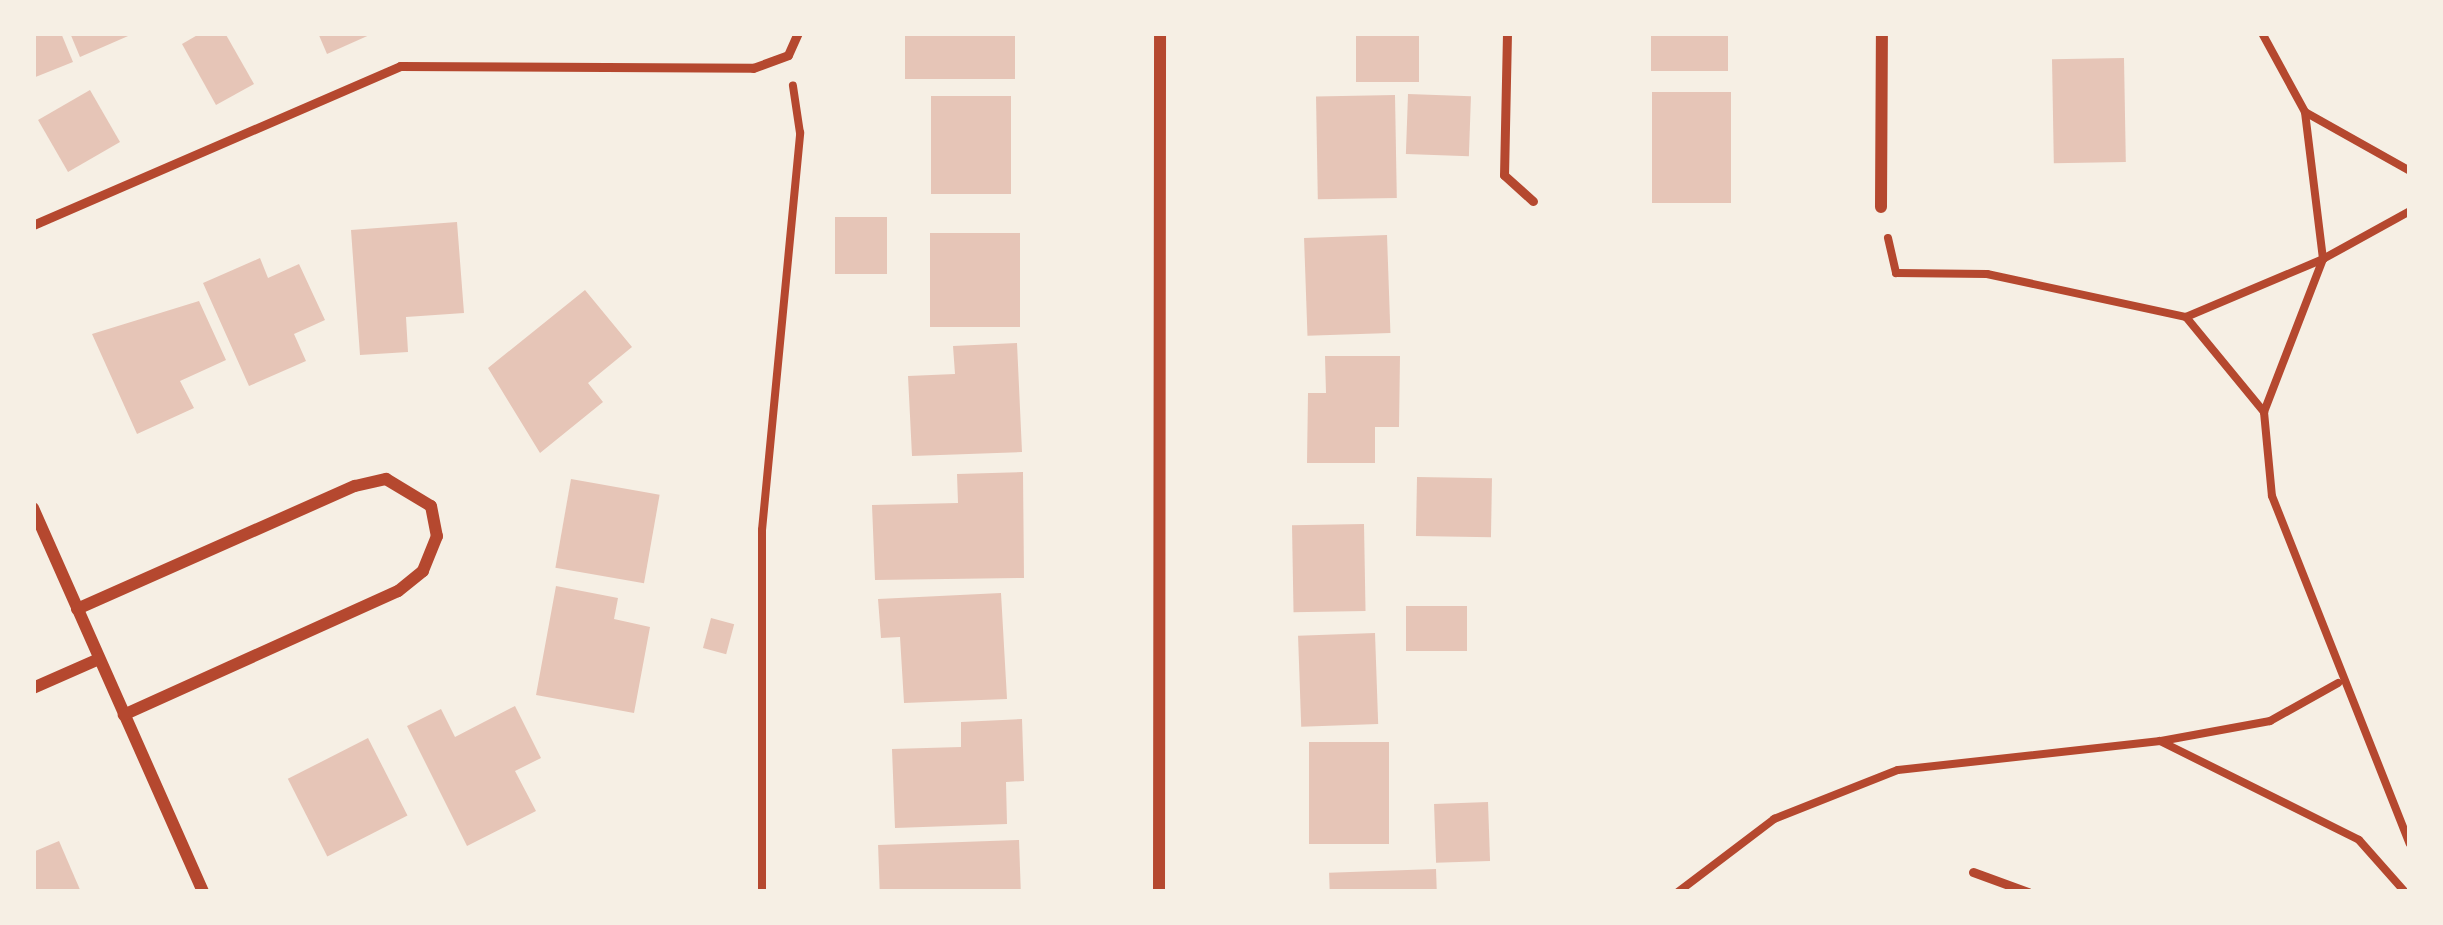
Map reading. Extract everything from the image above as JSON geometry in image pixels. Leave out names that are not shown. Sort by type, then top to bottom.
[{"type":"street","points":[[1159,892],[1160,33]]},
{"type":"street","points":[[1881,207],[1882,33]]},
{"type":"street","points":[[77,609],[355,486],[386,479],[431,506],[437,536],[423,572],[398,591],[124,715]]},
{"type":"street","points":[[33,508],[203,892]]},
{"type":"street","points":[[33,688],[99,659]]},
{"type":"lane","points":[[33,226],[400,66],[753,68],[788,55],[798,33]]},
{"type":"lane","points":[[1507,33],[1504,175],[1533,201]]},
{"type":"lane","points":[[1973,872],[2027,892]]},
{"type":"path","points":[[2262,33],[2305,112],[2324,259],[2264,412],[2272,496],[2338,683],[2410,844]]},
{"type":"path","points":[[762,892],[762,530],[800,133],[788,55]]},
{"type":"path","points":[[2305,112],[2410,171]]},
{"type":"path","points":[[1881,207],[1895,273],[1988,274],[2186,317],[2324,259],[2410,211]]},
{"type":"path","points":[[2186,317],[2264,412]]},
{"type":"path","points":[[1678,892],[1774,819],[1898,770],[2160,741],[2270,721],[2338,683]]},
{"type":"path","points":[[2160,741],[2359,840],[2405,892]]},
{"type":"building","points":[[33,33],[61,33],[73,62],[33,78]]},
{"type":"building","points":[[70,33],[135,33],[80,57]]},
{"type":"building","points":[[201,33],[225,33],[254,84],[216,105],[182,44]]},
{"type":"building","points":[[318,33],[374,33],[327,54]]},
{"type":"building","points":[[905,33],[1015,33],[1015,79],[905,79]]},
{"type":"building","points":[[1356,33],[1419,33],[1419,82],[1356,82]]},
{"type":"building","points":[[1651,33],[1728,33],[1728,71],[1651,71]]},
{"type":"building","points":[[2124,58],[2126,162],[2054,163],[2052,59]]},
{"type":"building","points":[[90,90],[120,142],[68,172],[38,120]]},
{"type":"building","points":[[1652,92],[1731,92],[1731,203],[1652,203]]},
{"type":"building","points":[[1408,94],[1471,96],[1469,156],[1406,154]]},
{"type":"building","points":[[1395,95],[1397,198],[1318,199],[1316,96]]},
{"type":"building","points":[[931,96],[1011,96],[1011,194],[931,194]]},
{"type":"building","points":[[835,217],[887,217],[887,274],[835,274]]},
{"type":"building","points":[[457,222],[464,313],[406,317],[408,352],[360,355],[351,230]]},
{"type":"building","points":[[930,233],[1020,233],[1020,327],[930,327]]},
{"type":"building","points":[[1387,235],[1390,333],[1307,336],[1304,238]]},
{"type":"building","points":[[260,258],[268,278],[299,264],[325,320],[294,334],[306,361],[249,386],[203,283]]},
{"type":"building","points":[[585,290],[632,347],[588,383],[603,402],[540,453],[488,368]]},
{"type":"building","points":[[199,301],[226,360],[180,381],[194,408],[137,434],[92,334]]},
{"type":"building","points":[[1017,343],[1022,452],[912,456],[908,376],[955,374],[953,346]]},
{"type":"building","points":[[1325,356],[1400,356],[1399,427],[1375,427],[1375,463],[1307,463],[1308,393],[1326,393]]},
{"type":"building","points":[[1023,472],[1024,578],[875,580],[872,505],[958,503],[957,474]]},
{"type":"building","points":[[1417,477],[1492,478],[1491,537],[1416,536]]},
{"type":"building","points":[[571,479],[660,495],[644,583],[555,568]]},
{"type":"building","points":[[1364,524],[1366,611],[1294,612],[1292,525]]},
{"type":"building","points":[[556,586],[618,598],[614,619],[650,627],[634,713],[536,695]]},
{"type":"building","points":[[1001,593],[1007,699],[904,703],[900,637],[881,638],[878,599]]},
{"type":"building","points":[[1406,606],[1467,606],[1467,651],[1406,651]]},
{"type":"building","points":[[711,618],[734,624],[726,654],[703,648]]},
{"type":"building","points":[[1375,633],[1378,724],[1301,727],[1298,636]]},
{"type":"building","points":[[515,706],[541,758],[515,771],[536,811],[467,846],[407,726],[441,709],[455,737]]},
{"type":"building","points":[[1022,719],[1024,781],[1006,782],[1007,824],[895,828],[892,749],[961,747],[961,722]]},
{"type":"building","points":[[368,738],[407,816],[327,856],[288,779]]},
{"type":"building","points":[[1309,742],[1389,742],[1389,844],[1309,844]]},
{"type":"building","points":[[1488,802],[1490,861],[1436,863],[1434,804]]},
{"type":"building","points":[[1019,840],[1021,892],[880,892],[878,845]]},
{"type":"building","points":[[59,841],[81,892],[33,892],[33,852]]},
{"type":"building","points":[[1436,869],[1437,892],[1330,892],[1329,873]]}]
